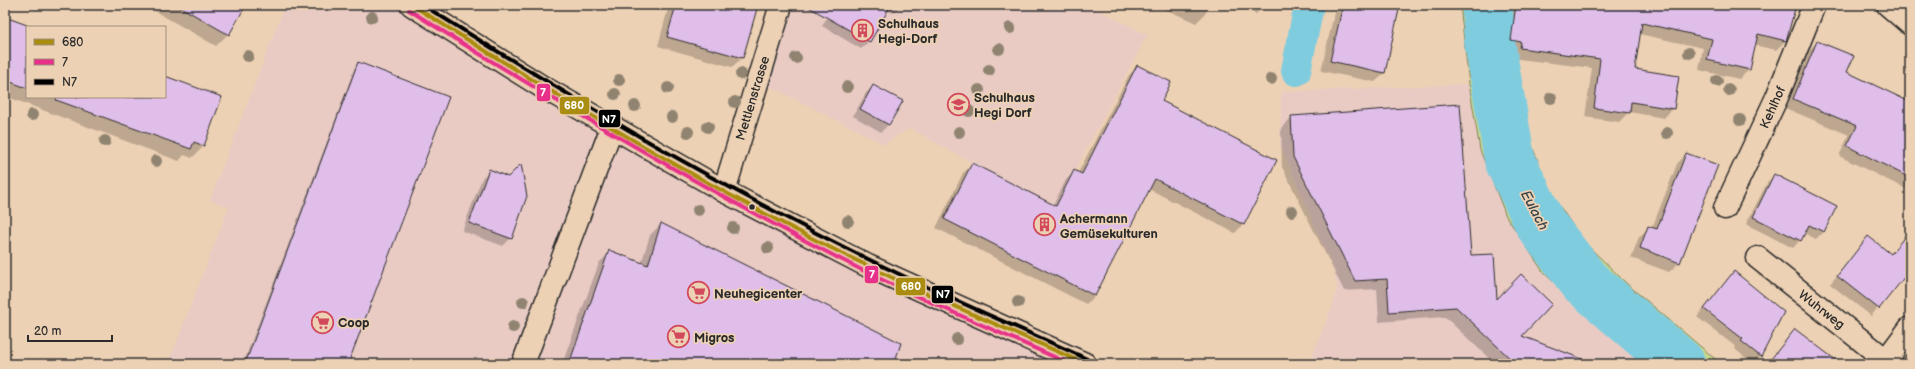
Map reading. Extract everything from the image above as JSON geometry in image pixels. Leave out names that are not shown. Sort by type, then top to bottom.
[{"type":"main road","points":[[412,5],[496,59],[724,191],[868,266],[1085,364]]},
{"type":"main road","name":"Mettlenstrasse","points":[[724,191],[781,5]]},
{"type":"main road","name":"Kehlhof","points":[[1726,208],[1777,97],[1814,5]]},
{"type":"main road","points":[[1888,5],[1910,24]]},
{"type":"main road","points":[[523,364],[612,127]]},
{"type":"main road","name":"Wuhrweg","points":[[1758,258],[1889,362],[1910,328]]},
{"type":"shaded area","points":[[285,5],[412,5],[681,166],[1085,364],[168,364],[229,207],[210,200]]},
{"type":"shaded area","name":"Schulhaus Hegi Dorf","points":[[781,5],[1089,5],[1147,35],[1056,206],[972,163],[910,128],[884,144],[757,80]]},
{"type":"shaded area","points":[[1469,84],[1480,150],[1544,273],[1642,364],[1309,364],[1334,302],[1337,287],[1334,271],[1280,144],[1281,92]]},
{"type":"green space","points":[[1460,5],[1503,5],[1507,42],[1527,133],[1550,192],[1584,242],[1627,284],[1721,364],[1642,364],[1544,273],[1506,216],[1480,150],[1469,84]]},
{"type":"building","points":[[177,5],[246,5],[229,35]]},
{"type":"building","points":[[676,5],[758,5],[743,58],[667,37]]},
{"type":"building","name":"Schulhaus Hegi-Dorf","points":[[805,5],[891,5],[870,42]]},
{"type":"building","points":[[1343,5],[1400,5],[1385,73],[1330,61]]},
{"type":"building","points":[[1516,5],[1796,5],[1786,41],[1758,34],[1750,70],[1707,60],[1712,39],[1642,23],[1635,69],[1679,76],[1674,109],[1631,102],[1630,113],[1594,108],[1600,59],[1520,48],[1521,42],[1511,40]]},
{"type":"building","points":[[5,17],[27,25],[26,88],[5,80]]},
{"type":"building","points":[[1817,41],[1854,56],[1847,72],[1910,102],[1910,178],[1847,146],[1857,126],[1793,99]]},
{"type":"building","points":[[358,62],[449,97],[348,364],[245,364]]},
{"type":"building","points":[[1137,65],[1171,82],[1162,101],[1277,160],[1244,225],[1155,179],[1095,296],[944,219],[972,163],[1056,206],[1074,170],[1082,174]]},
{"type":"building","points":[[166,76],[222,97],[204,146],[194,142],[191,149],[56,100],[57,98],[166,98]]},
{"type":"building","points":[[873,85],[903,101],[889,125],[860,109]]},
{"type":"building","points":[[1460,104],[1471,255],[1494,254],[1497,299],[1521,274],[1552,304],[1522,336],[1590,362],[1589,364],[1516,364],[1456,307],[1389,312],[1387,279],[1355,281],[1293,157],[1291,116]]},
{"type":"building","points":[[1686,153],[1718,165],[1680,263],[1640,248],[1648,226],[1657,229]]},
{"type":"building","points":[[521,164],[527,196],[512,239],[469,223],[489,169],[508,177]]},
{"type":"building","points":[[1774,174],[1837,206],[1824,232],[1809,225],[1801,241],[1753,217]]},
{"type":"building","name":"Neuhegicenter","points":[[661,223],[901,343],[894,364],[569,364],[609,250],[648,265]]},
{"type":"building","points":[[1910,230],[1910,270],[1879,309],[1837,276],[1868,236],[1891,254]]},
{"type":"building","points":[[1734,271],[1784,312],[1761,357],[1741,341],[1743,339],[1704,309]]},
{"type":"building","points":[[1795,329],[1841,364],[1767,364]]},
{"type":"waterway","points":[[1296,71],[1309,5]]},
{"type":"waterway","name":"Eulach","points":[[1487,5],[1490,45],[1510,161],[1541,225],[1585,282],[1680,364]]},
{"type":"transit line","name":"680","points":[[412,5],[636,142],[693,175],[809,237],[949,304],[1085,364]]},
{"type":"transit line","name":"N7","points":[[423,5],[588,106],[756,201],[897,273],[1087,359]]},
{"type":"transit line","name":"7","points":[[409,10],[577,113],[747,210],[889,283],[1070,364]]},
{"type":"place","name":"Schulhaus Hegi-Dorf","points":[[863,30]]},
{"type":"place","name":"Schulhaus Hegi Dorf","points":[[958,104]]},
{"type":"place","name":"Achermann Gemüsekulturen","points":[[1044,225]]},
{"type":"place","name":"Neuhegicenter","points":[[698,293]]},
{"type":"place","name":"Coop","points":[[323,322]]},
{"type":"place","name":"Migros","points":[[678,337]]}]
